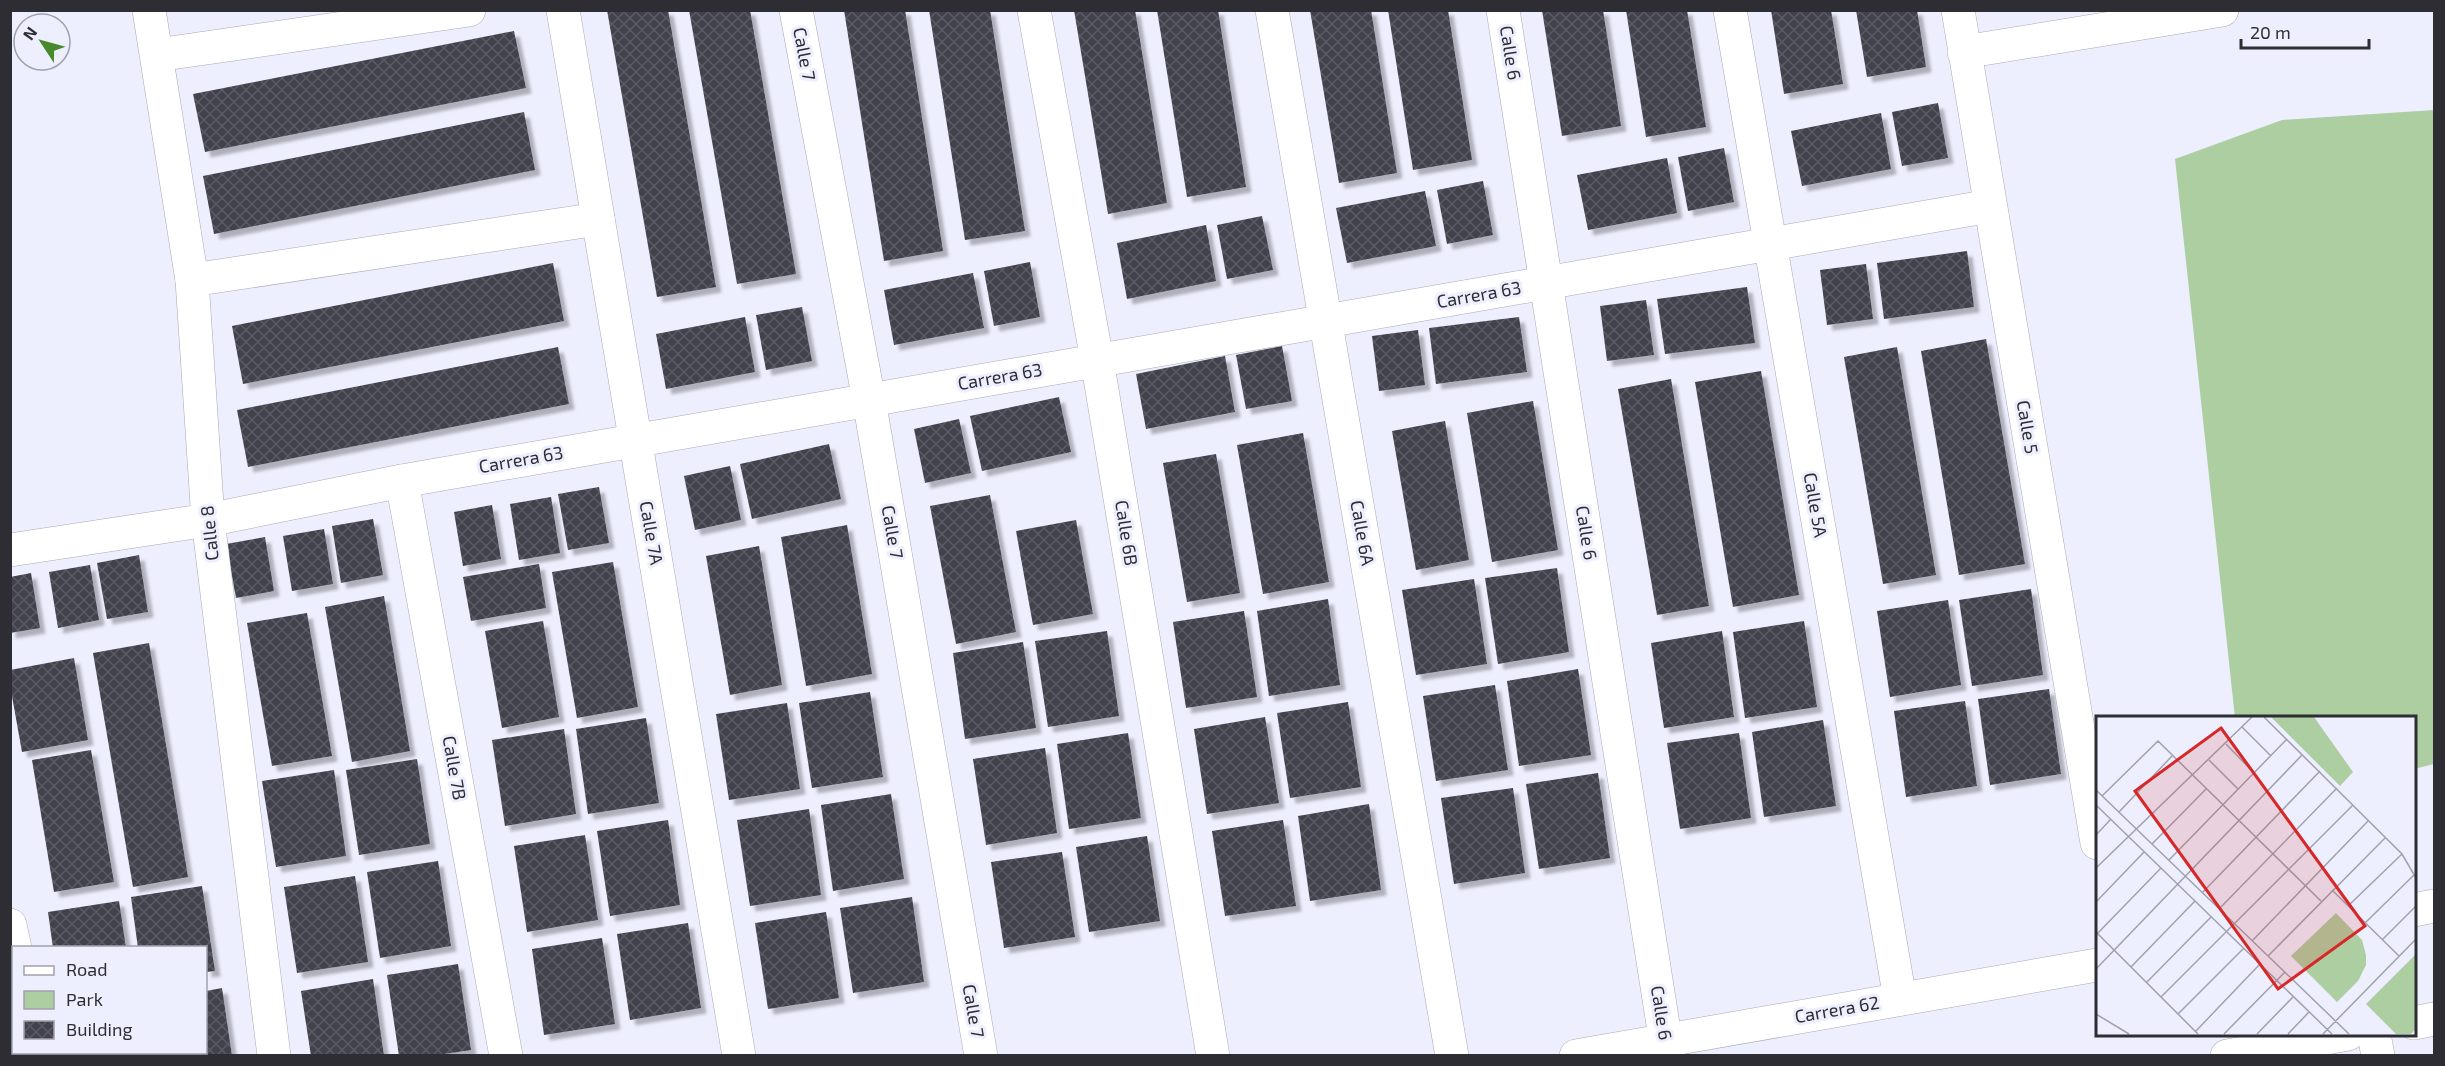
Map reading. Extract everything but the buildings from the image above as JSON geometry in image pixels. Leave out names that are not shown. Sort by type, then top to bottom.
[{"type":"street","name":"Calle 8","points":[[149,10],[192,280],[208,520],[274,1056]]},
{"type":"street","points":[[157,55],[469,10]]},
{"type":"street","name":"Calle 7A","points":[[563,10],[739,1056]]},
{"type":"street","name":"Calle 7","points":[[796,10],[869,400],[981,1056]]},
{"type":"street","name":"Calle 6B","points":[[1034,10],[1097,360],[1213,1056]]},
{"type":"street","name":"Calle 6A","points":[[1272,10],[1452,1056]]},
{"type":"street","name":"Calle 6","points":[[1503,10],[1667,1048]]},
{"type":"street","name":"Calle 5A","points":[[1730,10],[1900,999]]},
{"type":"street","name":"Calle 5","points":[[1958,10],[2096,837]]},
{"type":"street","points":[[1964,52],[2189,13],[2222,10]]},
{"type":"street","name":"Carrera 63","points":[[10,550],[208,520],[402,481],[1990,206]]},
{"type":"street","points":[[192,280],[598,219]]},
{"type":"street","name":"Calle 7B","points":[[402,481],[506,1056]]},
{"type":"street","points":[[2415,910],[2434,906]]},
{"type":"street","points":[[10,925],[15,946]]},
{"type":"street","name":"Carrera 62","points":[[1576,1056],[1667,1048],[1900,999],[2096,965]]},
{"type":"street","points":[[2415,1023],[2434,1019]]},
{"type":"street","points":[[2227,1056],[2342,1036]]},
{"type":"street","points":[[2374,1036],[2378,1056]]},
{"type":"green space","points":[[2434,110],[2434,764],[2415,769],[2415,716],[2235,716],[2175,159],[2282,120]]}]
